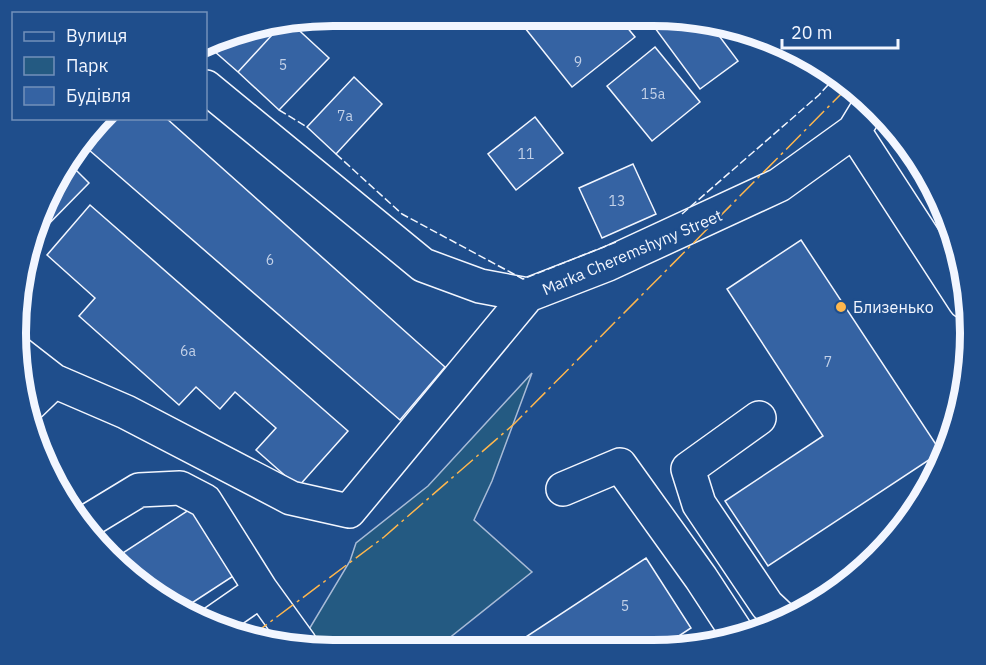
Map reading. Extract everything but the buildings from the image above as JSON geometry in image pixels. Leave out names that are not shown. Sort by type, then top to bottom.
[{"type":"street","name":"Marka Cheremshyny Street","points":[[207,88],[423,265],[480,286],[528,295],[619,259],[779,185],[854,131],[866,111]]},
{"type":"street","points":[[854,131],[958,291]]},
{"type":"street","points":[[27,360],[54,381],[126,412],[291,498],[349,511],[528,295]]},
{"type":"street","points":[[33,401],[54,381]]},
{"type":"street","points":[[759,418],[688,469],[699,504],[767,605],[776,614]]},
{"type":"street","points":[[564,489],[620,465],[701,578],[733,629]]},
{"type":"street","points":[[89,520],[139,490],[180,488],[206,501],[261,590],[295,637]]},
{"type":"street","points":[[221,618],[261,590]]},
{"type":"green space","points":[[532,373],[492,481],[474,520],[532,572],[448,639],[313,639],[308,631],[350,561],[356,543],[428,486]]},
{"type":"fence","points":[[682,214],[819,95],[831,82]]},
{"type":"fence","points":[[279,110],[307,127]]},
{"type":"fence","points":[[336,154],[402,214],[523,279],[616,242]]},
{"type":"power","points":[[259,630],[384,537],[514,424],[843,92]]},
{"type":"place","name":"Близенько","points":[[841,307]]}]
